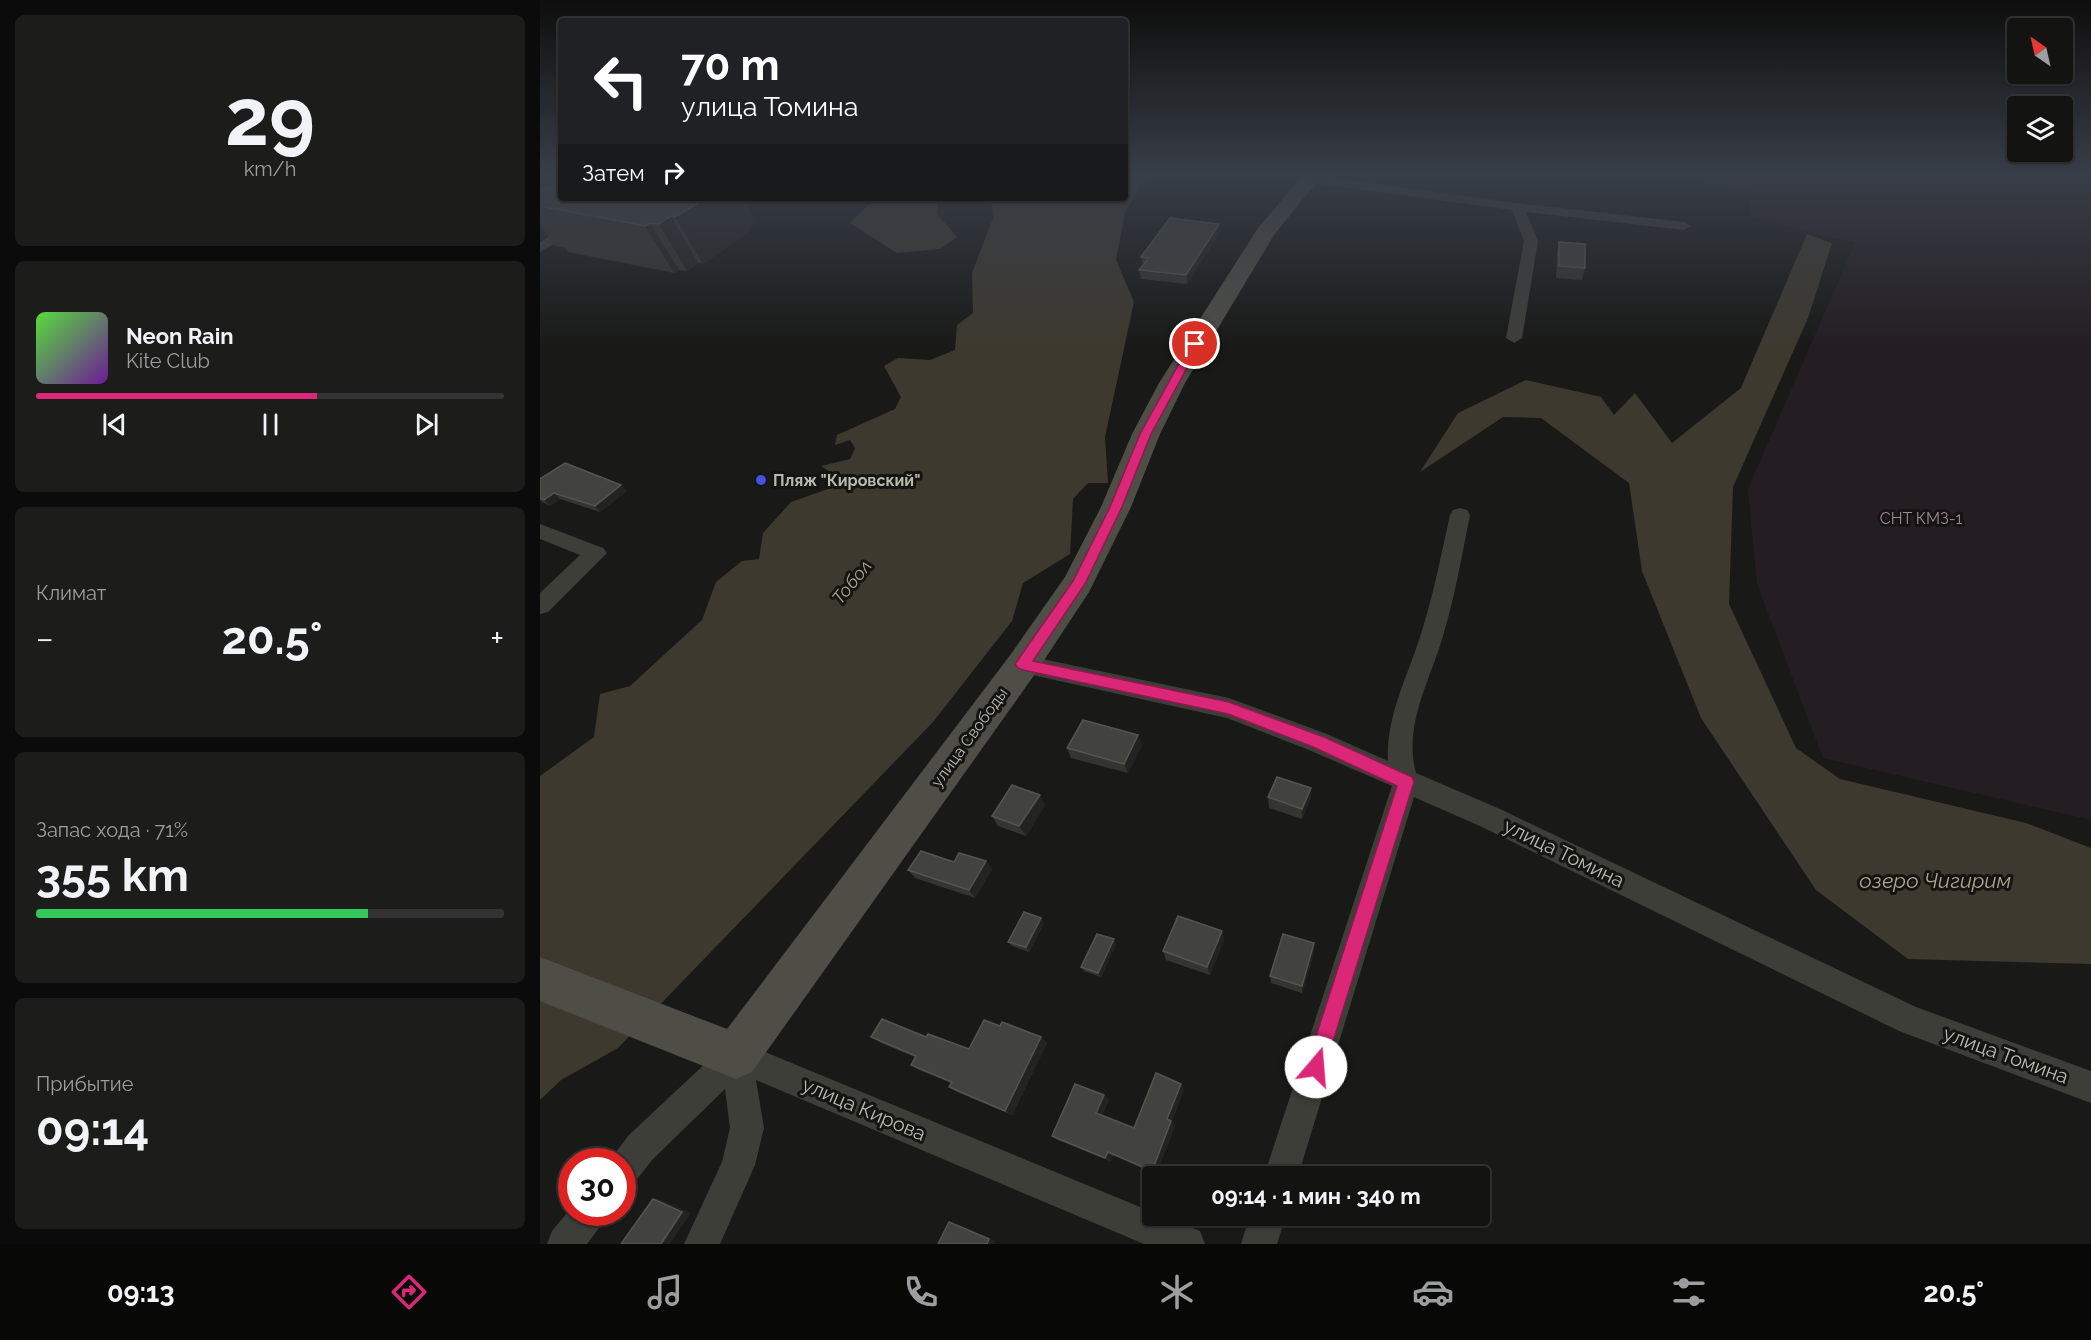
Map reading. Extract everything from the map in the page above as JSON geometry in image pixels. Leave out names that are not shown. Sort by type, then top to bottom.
[{"type":"street","points":[[540,248],[569,231]]},
{"type":"street","name":"улица Свободы","points":[[719,1048],[1023,664],[1078,584],[1116,507],[1146,434],[1218,306],[1266,231]]},
{"type":"street","points":[[1514,339],[1531,241],[1527,231]]},
{"type":"street","points":[[1284,1166],[1406,782],[1401,769],[1402,719],[1431,639],[1449,574],[1460,515]]},
{"type":"street","points":[[540,531],[596,553],[540,606]]},
{"type":"street","name":"улица Томина","points":[[1023,664],[1229,708],[1318,742],[1502,823],[1910,1020],[2091,1087]]},
{"type":"street","name":"улица Кирова","points":[[540,979],[719,1048],[1187,1244]]},
{"type":"street","points":[[636,1153],[719,1048]]},
{"type":"street","points":[[702,1244],[738,1165],[747,1128],[719,1048]]},
{"type":"street","points":[[565,1244],[579,1226]]},
{"type":"street","points":[[1259,1244],[1265,1226]]},
{"type":"green space","name":"СНТ КМЗ-1","points":[[1807,231],[2091,231],[2091,820],[1823,758],[1757,584],[1748,489],[1855,243]]},
{"type":"water","points":[[863,231],[952,231],[957,237],[940,249],[897,253]]},
{"type":"water","name":"Тобол","points":[[988,231],[1122,231],[1116,260],[1134,302],[1105,437],[1108,483],[1088,483],[1073,499],[1070,554],[1023,583],[1012,621],[933,722],[618,1048],[561,1080],[540,1100],[540,776],[594,737],[600,694],[630,686],[702,620],[716,582],[742,561],[759,559],[763,533],[791,502],[831,488],[838,477],[821,466],[850,459],[855,448],[850,440],[835,445],[837,435],[895,409],[901,397],[884,366],[898,358],[930,360],[955,350],[957,325],[973,313],[972,273]]},
{"type":"water","name":"озеро Чигирим","points":[[1807,234],[1832,243],[1808,318],[1733,487],[1729,604],[1796,748],[1840,779],[2026,823],[2091,848],[2091,964],[1908,959],[1816,890],[1701,718],[1642,571],[1629,483],[1541,418],[1503,417],[1420,472],[1458,413],[1526,380],[1601,397],[1614,415],[1635,393],[1672,443],[1741,388]]},
{"type":"building","points":[[1160,231],[1214,231],[1186,275],[1139,270],[1149,258],[1141,257]]},
{"type":"building","points":[[1559,242],[1585,244],[1585,268],[1559,266]]},
{"type":"building","points":[[565,463],[621,485],[595,506],[554,493],[544,500],[540,498],[540,479]]},
{"type":"building","points":[[1083,720],[1138,735],[1124,764],[1067,748]]},
{"type":"building","points":[[1277,777],[1311,788],[1302,809],[1268,797]]},
{"type":"building","points":[[1012,785],[1040,795],[1019,826],[992,816]]},
{"type":"building","points":[[921,851],[954,862],[959,853],[986,861],[969,890],[908,870]]},
{"type":"building","points":[[1024,912],[1041,918],[1026,947],[1008,942]]},
{"type":"building","points":[[1178,916],[1222,931],[1207,967],[1163,951]]},
{"type":"building","points":[[1097,934],[1114,939],[1098,973],[1081,967]]},
{"type":"building","points":[[1283,934],[1314,943],[1302,986],[1270,976]]},
{"type":"building","points":[[882,1019],[926,1037],[928,1034],[969,1049],[984,1020],[1000,1026],[1002,1022],[1041,1037],[1005,1111],[949,1087],[952,1082],[911,1065],[916,1056],[871,1037]]},
{"type":"building","points":[[1156,1073],[1181,1084],[1167,1119],[1171,1121],[1154,1166],[1142,1167],[1108,1152],[1105,1158],[1052,1136],[1075,1084],[1104,1095],[1096,1113],[1134,1128]]},
{"type":"building","points":[[653,1199],[682,1212],[661,1244],[621,1244]]},
{"type":"building","points":[[949,1222],[989,1239],[987,1244],[938,1244]]},
{"type":"place","name":"Пляж \"Кировский\"","points":[[761,480]]},
{"type":"route","points":[[1195,344],[1146,434],[1116,507],[1078,584],[1023,664],[1229,708],[1318,742],[1406,782],[1316,1067]]}]
